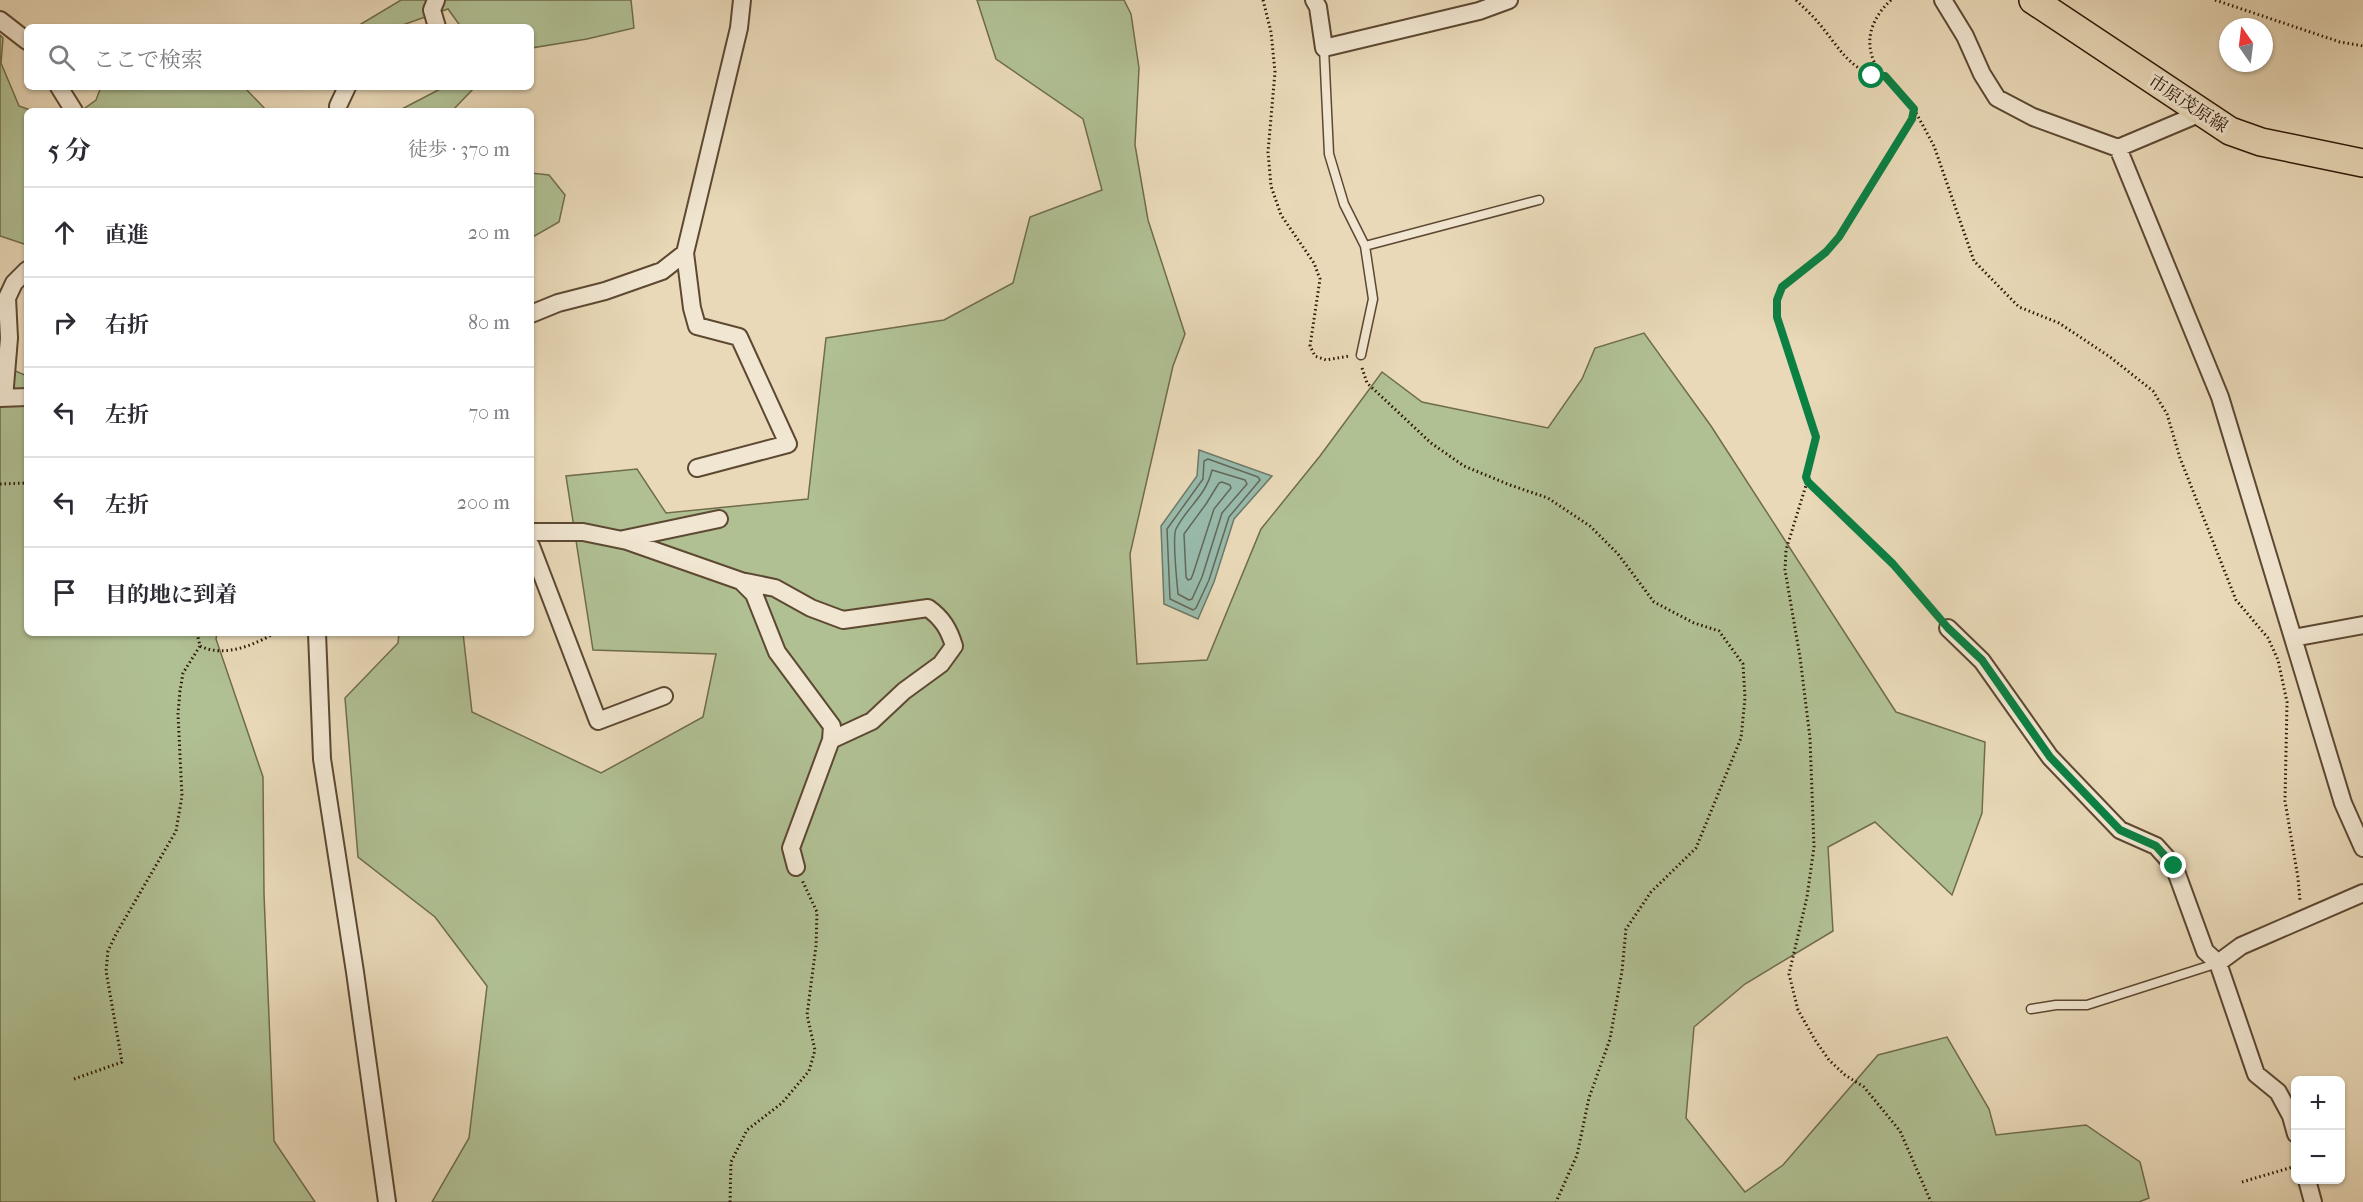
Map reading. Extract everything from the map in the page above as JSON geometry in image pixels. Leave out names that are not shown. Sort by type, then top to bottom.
[{"type":"main road","name":"市原茂原線","points":[[2033,0],[2230,131],[2261,142],[2363,163]]},
{"type":"street","points":[[436,0],[432,10],[436,24]]},
{"type":"street","points":[[697,468],[788,444],[739,337],[697,326],[692,308],[685,253],[739,28],[742,0]]},
{"type":"street","points":[[1314,0],[1318,7],[1324,48],[1479,11],[1509,0]]},
{"type":"street","points":[[1943,0],[1965,36],[1982,74],[1997,98],[2033,117],[2118,148],[2200,113]]},
{"type":"street","points":[[0,20],[24,39]]},
{"type":"street","points":[[61,90],[72,108]]},
{"type":"street","points":[[338,108],[346,90]]},
{"type":"street","points":[[2118,148],[2220,397],[2343,802],[2363,848]]},
{"type":"street","points":[[534,313],[558,303],[605,291],[662,271],[685,253]]},
{"type":"street","points":[[24,273],[14,283],[7,298],[9,338],[2,398],[24,397]]},
{"type":"street","points":[[620,540],[719,519]]},
{"type":"street","points":[[534,532],[583,532],[620,540],[741,581],[775,588],[811,608],[843,620],[928,608],[940,617],[950,632],[954,646],[941,664],[904,691],[872,722],[831,740]]},
{"type":"street","points":[[534,554],[598,721],[664,696]]},
{"type":"street","points":[[741,581],[754,594],[777,652],[832,726],[831,740],[791,848],[796,867]]},
{"type":"street","points":[[2294,638],[2363,625]]},
{"type":"street","points":[[1948,628],[1982,660],[2057,765],[2120,830],[2156,846],[2174,866],[2205,951],[2218,963],[2256,1074],[2278,1092],[2291,1116],[2294,1130]]},
{"type":"street","points":[[317,636],[322,759],[387,1202]]},
{"type":"street","points":[[2218,963],[2241,946],[2363,893]]},
{"type":"street","points":[[2308,1184],[2313,1202]]},
{"type":"lane","points":[[1324,48],[1329,154],[1344,204],[1365,246],[1373,299],[1361,355]]},
{"type":"lane","points":[[1365,246],[1539,200]]},
{"type":"lane","points":[[2031,1009],[2056,1005],[2087,1005],[2218,963]]},
{"type":"path","points":[[1263,0],[1271,32],[1275,72],[1268,152],[1271,186],[1281,215],[1314,263],[1320,279],[1310,346],[1315,356],[1326,360],[1361,355],[1360,359],[1367,383],[1431,443],[1464,466],[1548,498],[1590,526],[1618,554],[1654,602],[1694,623],[1719,631],[1743,664],[1745,698],[1741,738],[1696,848],[1651,892],[1626,929],[1622,971],[1610,1039],[1589,1098],[1577,1155],[1556,1202]]},
{"type":"path","points":[[1796,0],[1816,20],[1851,63],[1872,76],[1885,76]]},
{"type":"path","points":[[1891,0],[1873,23],[1870,33],[1872,53],[1880,71],[1914,109],[1934,146],[1974,261],[2019,307],[2059,323],[2110,357],[2153,391],[2167,414],[2180,458],[2236,600],[2268,638],[2278,660],[2287,702],[2285,801],[2298,878],[2301,921]]},
{"type":"path","points":[[2215,0],[2340,42],[2363,46]]},
{"type":"path","points":[[1914,109],[1912,119],[1839,237],[1826,252],[1782,287],[1777,300],[1777,317],[1816,437],[1806,477],[1808,482],[1893,564],[1948,628]]},
{"type":"path","points":[[1808,482],[1785,550],[1785,570],[1800,657],[1809,738],[1814,848],[1807,897],[1789,974],[1798,1010],[1815,1040],[1829,1060],[1845,1075],[1864,1087],[1900,1131],[1931,1202]]},
{"type":"path","points":[[0,484],[24,483]]},
{"type":"path","points":[[74,1078],[122,1062],[106,972],[108,951],[176,831],[182,796],[178,714],[180,691],[183,672],[200,646],[198,636]]},
{"type":"path","points":[[200,646],[210,651],[232,650],[267,636]]},
{"type":"path","points":[[730,1202],[731,1162],[747,1130],[782,1103],[809,1071],[814,1050],[807,1015],[816,946],[817,912],[796,867]]},
{"type":"path","points":[[2242,1182],[2291,1167]]},
{"type":"shaded area","points":[[401,0],[631,0],[634,28],[534,48],[534,24],[459,24],[448,9],[406,24],[361,24]]},
{"type":"shaded area","points":[[977,0],[1124,0],[1131,14],[1139,68],[1135,145],[1148,220],[1185,334],[1173,366],[1130,554],[1137,664],[1207,660],[1261,529],[1320,456],[1382,372],[1422,402],[1548,428],[1582,379],[1595,348],[1644,333],[1711,426],[1896,712],[1985,742],[1982,813],[1952,895],[1875,822],[1828,847],[1833,931],[1745,984],[1694,1027],[1686,1118],[1745,1192],[1783,1165],[1878,1055],[1947,1037],[1989,1109],[1996,1135],[2086,1125],[2140,1162],[2149,1198],[2139,1202],[432,1202],[469,1138],[487,986],[435,917],[358,857],[345,698],[398,643],[399,636],[463,636],[472,712],[601,773],[703,717],[716,654],[593,650],[566,476],[637,469],[666,513],[808,499],[826,338],[944,320],[1013,283],[1030,217],[1102,190],[1083,119],[996,59]]},
{"type":"shaded area","points":[[0,35],[3,38],[1,63],[19,106],[25,108],[24,244],[0,236]]},
{"type":"shaded area","points":[[100,90],[247,90],[264,108],[85,108],[96,100]]},
{"type":"shaded area","points":[[438,90],[472,90],[455,108],[404,108]]},
{"type":"shaded area","points":[[534,173],[549,175],[565,195],[559,222],[534,236]]},
{"type":"shaded area","points":[[0,348],[6,367],[24,375],[24,636],[216,636],[263,777],[264,894],[274,1141],[315,1202],[0,1202]]},
{"type":"water","points":[[1199,450],[1272,476],[1234,519],[1214,582],[1198,619],[1164,604],[1161,526],[1197,476]]},
{"type":"route","points":[[1872,76],[1885,76],[1914,109],[1912,119],[1839,237],[1826,252],[1782,287],[1777,300],[1777,317],[1816,437],[1806,477],[1811,487],[1893,564],[1948,628],[1982,660],[2050,757],[2120,830],[2156,846],[2174,866]]}]
